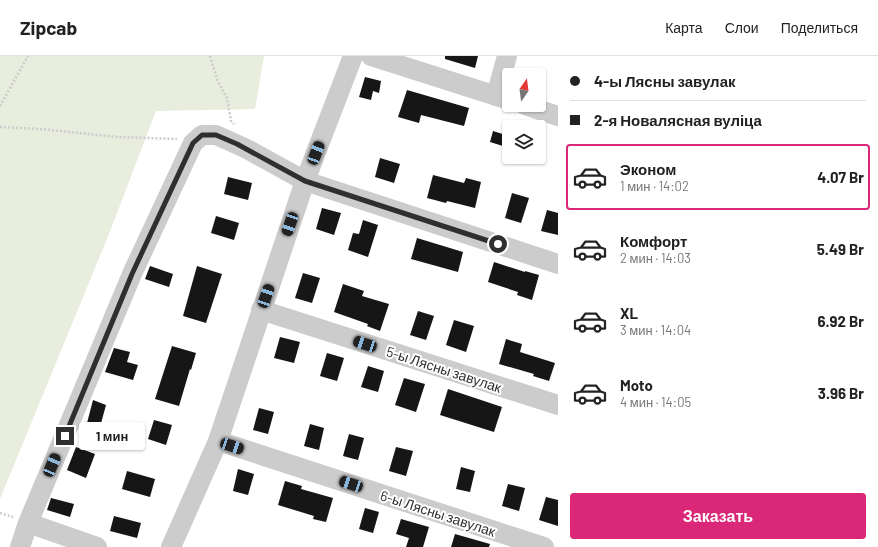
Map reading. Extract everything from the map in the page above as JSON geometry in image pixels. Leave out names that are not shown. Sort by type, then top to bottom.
[{"type":"street","points":[[171,547],[218,441],[305,181],[353,56]]},
{"type":"street","points":[[371,56],[502,98]]},
{"type":"street","points":[[506,68],[507,56]]},
{"type":"street","points":[[546,112],[558,116]]},
{"type":"street","points":[[20,547],[28,524],[132,274],[193,143],[202,135],[216,135],[247,149],[305,181],[558,264]]},
{"type":"street","name":"5-ы Лясны завулак","points":[[261,310],[558,405]]},
{"type":"street","name":"6-ы Лясны завулак","points":[[218,441],[544,547]]},
{"type":"street","points":[[28,524],[97,547]]},
{"type":"path","points":[[0,106],[28,56]]},
{"type":"path","points":[[210,56],[218,82],[227,98],[231,121],[235,125]]},
{"type":"path","points":[[0,127],[40,129],[118,137],[185,139],[193,143]]},
{"type":"green space","points":[[0,56],[264,56],[255,109],[156,111],[109,234],[0,499]]},
{"type":"building","points":[[445,56],[478,56],[475,68],[445,59]]},
{"type":"building","points":[[365,77],[381,81],[379,93],[373,91],[371,100],[359,97]]},
{"type":"building","points":[[407,90],[469,108],[464,126],[421,115],[419,123],[398,117]]},
{"type":"building","points":[[493,131],[502,134],[502,146],[490,142]]},
{"type":"building","points":[[380,158],[400,164],[394,183],[375,177]]},
{"type":"building","points":[[433,175],[464,183],[466,178],[481,182],[475,208],[427,198]]},
{"type":"building","points":[[228,177],[252,183],[248,200],[224,194]]},
{"type":"building","points":[[512,193],[529,198],[521,223],[505,218]]},
{"type":"building","points":[[322,208],[341,213],[334,235],[316,229]]},
{"type":"building","points":[[547,210],[558,213],[558,235],[541,231]]},
{"type":"building","points":[[216,216],[239,223],[234,240],[211,233]]},
{"type":"building","points":[[363,220],[378,225],[368,257],[348,250],[353,233],[359,234]]},
{"type":"building","points":[[417,238],[463,252],[458,272],[411,259]]},
{"type":"building","points":[[494,262],[539,275],[532,300],[517,295],[518,292],[488,282]]},
{"type":"building","points":[[150,266],[173,274],[169,287],[145,279]]},
{"type":"building","points":[[197,266],[222,274],[206,323],[183,316]]},
{"type":"building","points":[[303,273],[320,278],[312,303],[295,298]]},
{"type":"building","points":[[343,284],[364,291],[362,296],[389,304],[380,331],[367,326],[368,324],[334,312]]},
{"type":"building","points":[[418,311],[434,316],[426,340],[410,335]]},
{"type":"building","points":[[454,320],[474,326],[466,352],[446,345]]},
{"type":"building","points":[[280,337],[300,342],[294,363],[274,358]]},
{"type":"building","points":[[506,339],[522,344],[520,352],[555,363],[549,381],[533,376],[534,374],[499,364]]},
{"type":"building","points":[[172,346],[196,353],[179,406],[155,399]]},
{"type":"building","points":[[114,348],[130,352],[127,362],[138,365],[133,380],[105,372]]},
{"type":"building","points":[[327,353],[344,358],[337,381],[320,376]]},
{"type":"building","points":[[368,366],[384,371],[378,392],[361,387]]},
{"type":"building","points":[[404,378],[425,384],[416,412],[395,405]]},
{"type":"building","points":[[448,389],[502,407],[494,432],[440,415]]},
{"type":"building","points":[[93,400],[106,405],[100,427],[87,423]]},
{"type":"building","points":[[259,408],[274,412],[268,434],[253,430]]},
{"type":"building","points":[[154,420],[172,425],[166,445],[148,439]]},
{"type":"building","points":[[310,424],[324,428],[319,450],[304,446]]},
{"type":"building","points":[[349,434],[364,438],[358,460],[343,456]]},
{"type":"building","points":[[76,447],[95,454],[86,478],[67,470]]},
{"type":"building","points":[[396,447],[413,451],[406,476],[389,471]]},
{"type":"building","points":[[461,467],[475,471],[470,492],[456,489]]},
{"type":"building","points":[[238,469],[254,474],[248,495],[233,491]]},
{"type":"building","points":[[127,471],[155,479],[150,497],[122,489]]},
{"type":"building","points":[[285,481],[302,486],[301,489],[333,498],[326,522],[313,519],[314,516],[278,505]]},
{"type":"building","points":[[508,484],[525,488],[519,511],[502,506]]},
{"type":"building","points":[[546,497],[558,500],[558,526],[539,520]]},
{"type":"building","points":[[51,498],[74,504],[70,517],[47,510]]},
{"type":"building","points":[[365,508],[379,512],[373,533],[359,529]]},
{"type":"building","points":[[114,516],[141,523],[137,538],[110,531]]},
{"type":"building","points":[[401,519],[429,527],[423,547],[406,547],[409,538],[396,534]]},
{"type":"building","points":[[455,534],[490,544],[489,547],[451,547]]},
{"type":"route","points":[[65,436],[132,274],[193,143],[202,135],[216,135],[237,144],[305,181],[498,244]]}]
